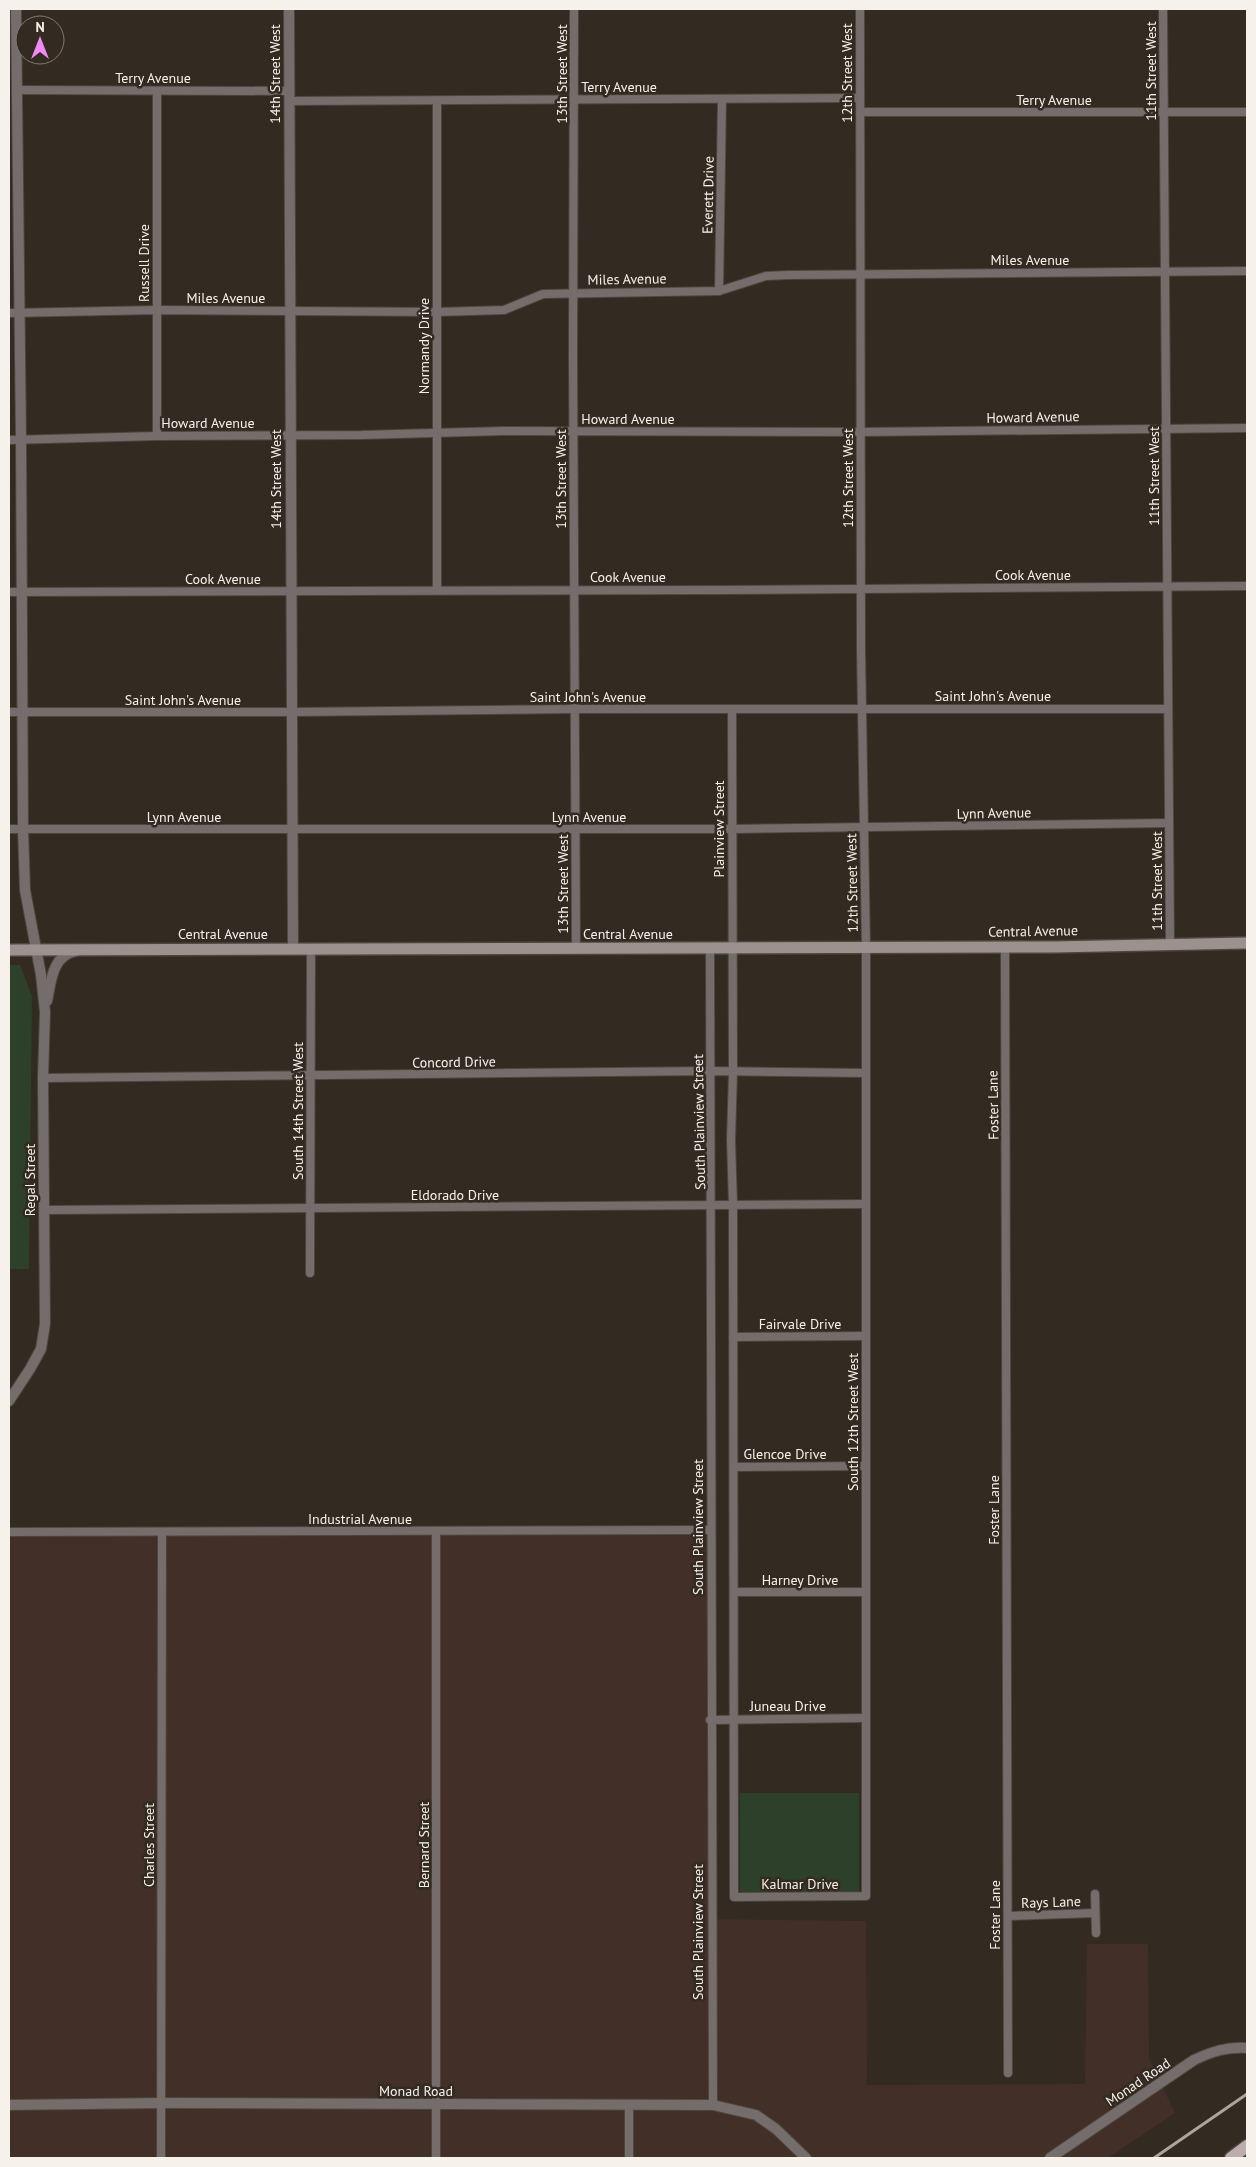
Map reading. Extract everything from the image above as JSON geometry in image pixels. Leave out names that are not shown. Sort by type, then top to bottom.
[{"type":"main road","name":"Central Avenue","points":[[9,950],[732,949],[1247,943]]},
{"type":"main road","points":[[1231,2158],[1247,2146]]},
{"type":"street","name":"Regal Street","points":[[9,1401],[30,1370],[40,1349],[45,1324],[43,1078],[45,1012],[41,975],[25,890],[23,829],[16,9]]},
{"type":"street","name":"14th Street West","points":[[289,9],[293,949]]},
{"type":"street","name":"13th Street West","points":[[574,9],[573,431],[576,948]]},
{"type":"street","name":"12th Street West","points":[[860,9],[860,432],[866,947]]},
{"type":"street","name":"11th Street West","points":[[1163,9],[1170,944]]},
{"type":"street","name":"Terry Avenue","points":[[17,90],[157,91],[437,101],[860,98]]},
{"type":"street","name":"Russell Drive","points":[[157,91],[157,436]]},
{"type":"street","name":"Everett Drive","points":[[719,291],[722,99]]},
{"type":"street","name":"Normandy Drive","points":[[437,101],[437,590]]},
{"type":"street","name":"Terry Avenue","points":[[860,112],[1247,112]]},
{"type":"street","name":"Miles Avenue","points":[[9,313],[157,310],[437,312],[504,310],[542,294],[719,291],[766,276],[1247,271]]},
{"type":"street","name":"Howard Avenue","points":[[9,440],[157,436],[573,431],[860,432],[1166,427],[1247,428]]},
{"type":"street","name":"Cook Avenue","points":[[9,592],[1247,586]]},
{"type":"street","name":"Saint John's Avenue","points":[[9,712],[575,709],[1168,709]]},
{"type":"street","name":"Plainview Street","points":[[732,709],[732,949]]},
{"type":"street","name":"Lynn Avenue","points":[[9,829],[731,829],[1169,823]]},
{"type":"street","name":"South 12th Street West","points":[[866,947],[866,1896]]},
{"type":"street","name":"Foster Lane","points":[[1005,947],[1008,2073]]},
{"type":"street","name":"South 14th Street West","points":[[310,1273],[311,949]]},
{"type":"street","name":"South Plainview Street","points":[[710,949],[712,1206],[710,1720],[713,2105]]},
{"type":"street","points":[[732,949],[734,1719]]},
{"type":"street","points":[[45,1012],[53,973],[58,962],[72,951],[84,950]]},
{"type":"street","name":"Concord Drive","points":[[43,1078],[710,1071],[866,1072]]},
{"type":"street","name":"Eldorado Drive","points":[[44,1210],[866,1204]]},
{"type":"street","name":"Fairvale Drive","points":[[733,1337],[866,1336]]},
{"type":"street","name":"Glencoe Drive","points":[[734,1467],[866,1466]]},
{"type":"street","name":"Industrial Avenue","points":[[9,1532],[711,1530]]},
{"type":"street","name":"Charles Street","points":[[161,2158],[162,1532]]},
{"type":"street","name":"Bernard Street","points":[[436,1532],[436,2158]]},
{"type":"street","name":"Harney Drive","points":[[734,1592],[866,1592]]},
{"type":"street","name":"Juneau Drive","points":[[710,1720],[866,1718]]},
{"type":"street","name":"Kalmar Drive","points":[[734,1719],[734,1897],[866,1896]]},
{"type":"street","name":"Rays Lane","points":[[1095,1894],[1096,1933]]},
{"type":"street","name":"Rays Lane","points":[[1008,1916],[1095,1913]]},
{"type":"street","name":"Monad Road","points":[[1050,2158],[1194,2060],[1213,2050],[1229,2047],[1247,2048]]},
{"type":"street","name":"Monad Road","points":[[9,2105],[161,2102],[713,2105],[756,2115],[776,2128],[806,2158]]},
{"type":"street","points":[[629,2104],[629,2158]]},
{"type":"shaded area","points":[[711,1530],[711,1919],[866,1921],[867,2085],[1085,2084],[1087,1944],[1148,1944],[1149,2058],[1175,2113],[1108,2158],[9,2158],[9,1532]]},
{"type":"green space","points":[[9,965],[20,965],[32,996],[29,1269],[9,1269]]},
{"type":"green space","points":[[740,1793],[859,1793],[859,1893],[740,1894]]},
{"type":"railway","points":[[1154,2158],[1247,2094]]}]
